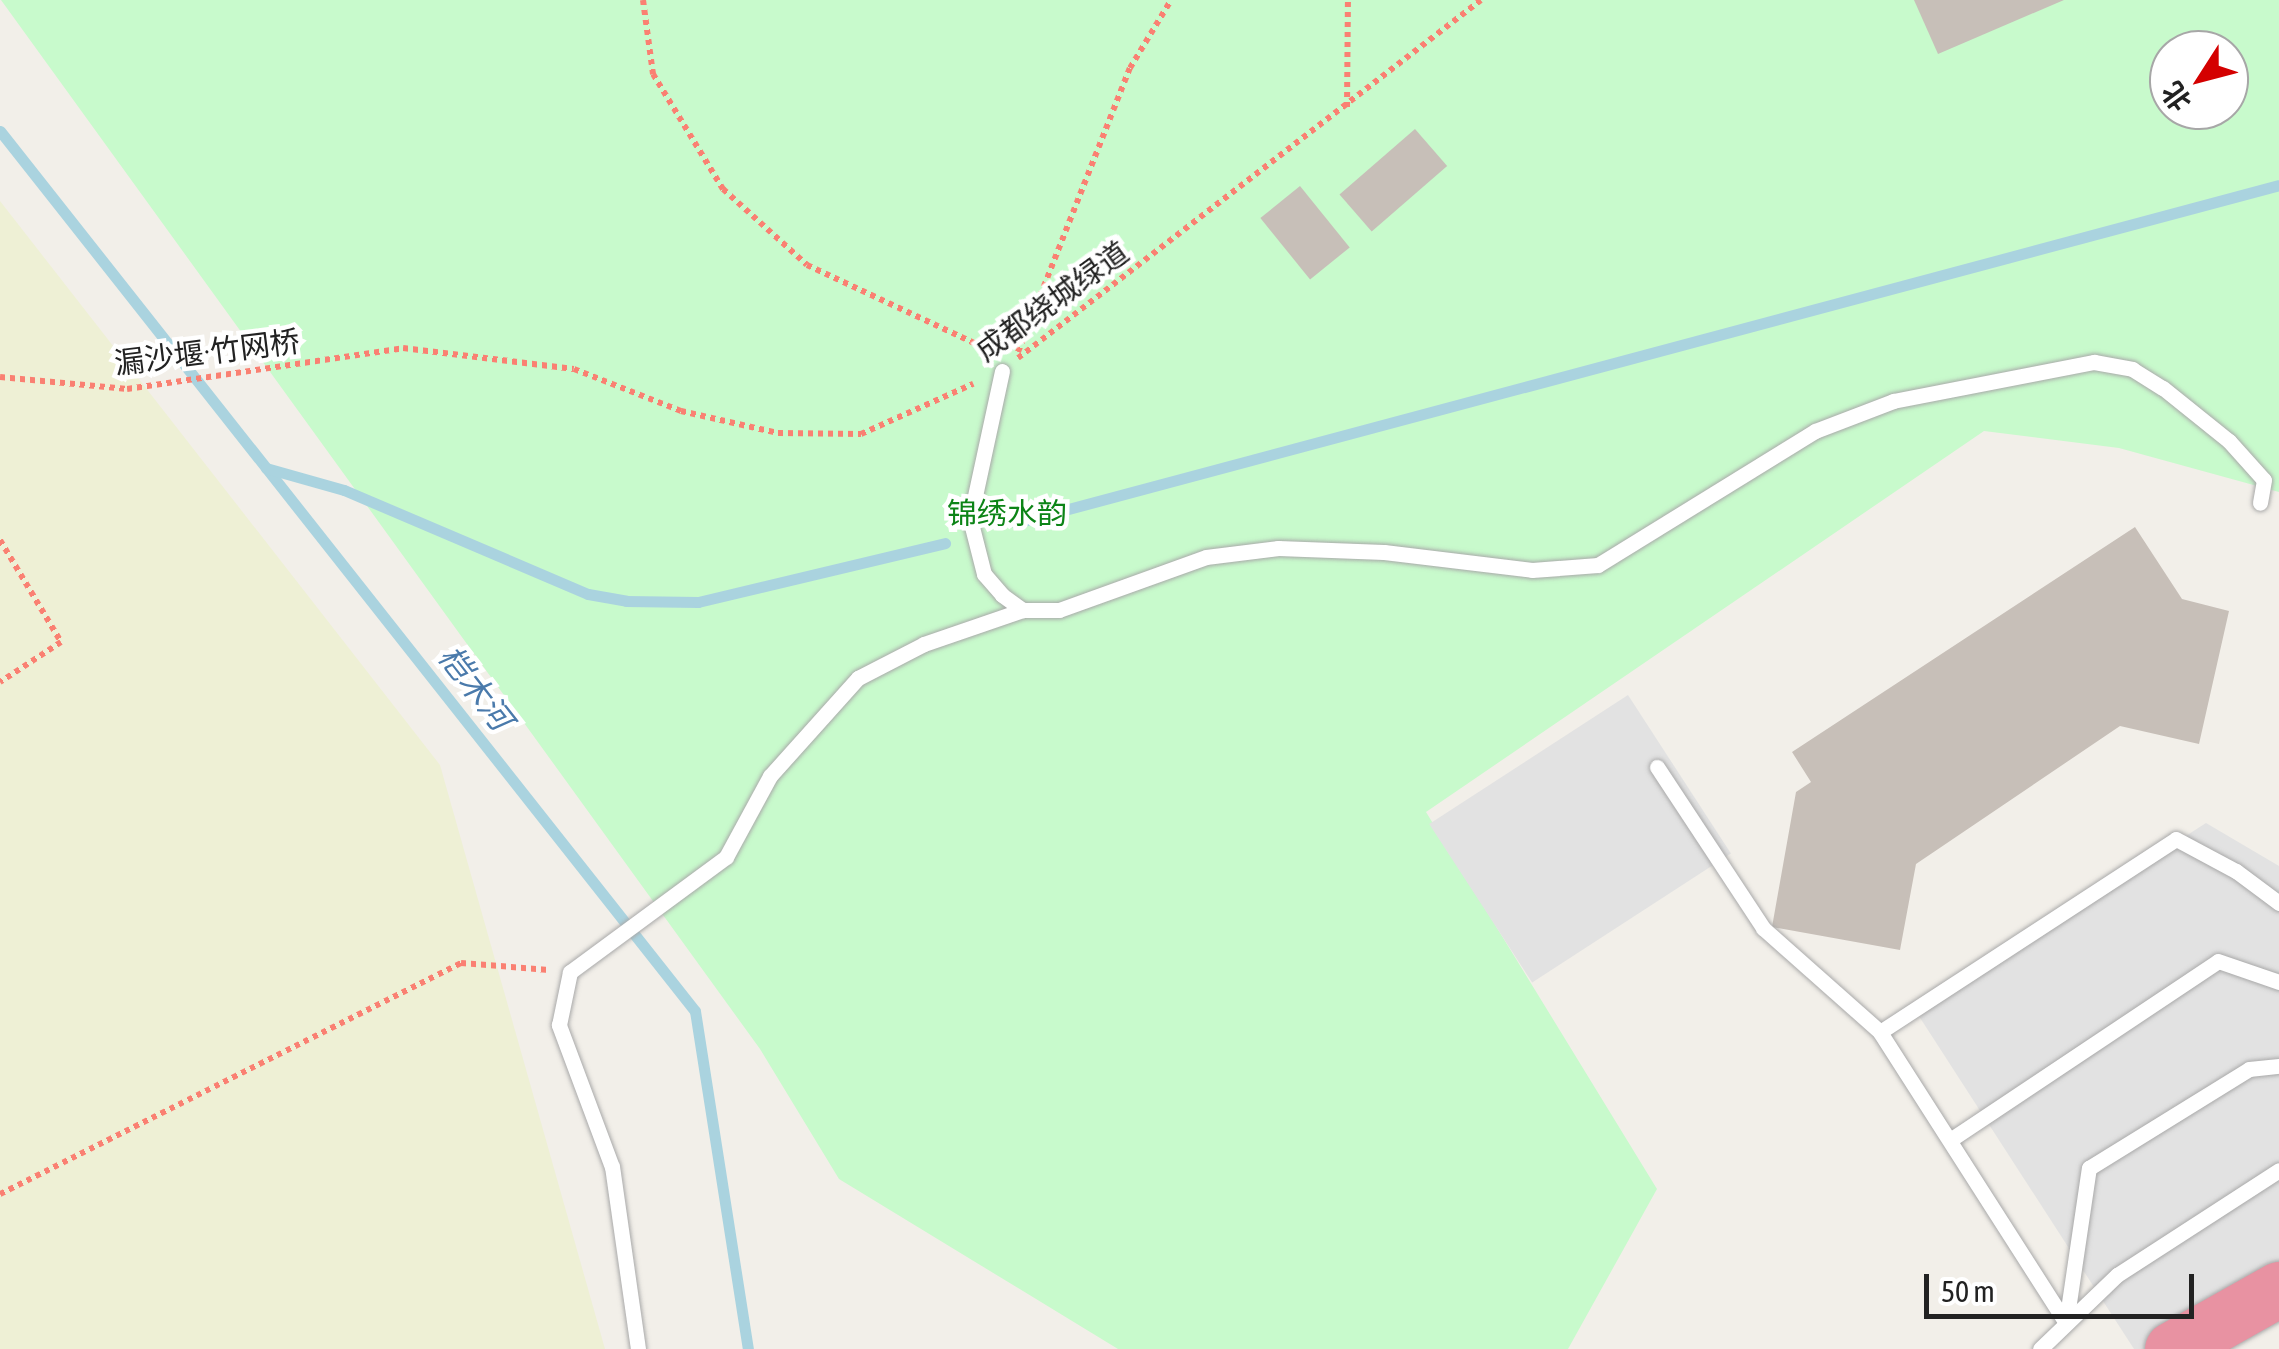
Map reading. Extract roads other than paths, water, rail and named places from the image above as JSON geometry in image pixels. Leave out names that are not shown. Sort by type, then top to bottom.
[{"type":"highway","points":[[2172,1349],[2279,1289]]},
{"type":"lane","points":[[638,1349],[612,1168],[559,1025],[570,972],[726,857],[770,776],[858,678],[924,644],[1023,610],[1059,610],[1206,557],[1278,548],[1384,552],[1532,570],[1598,565],[1815,431],[1893,400],[2094,362],[2132,369],[2164,388],[2229,441],[2264,480],[2260,503]]},
{"type":"lane","points":[[1008,366],[970,519],[984,574],[1002,595],[1023,610]]},
{"type":"lane","points":[[1657,767],[1764,928],[1880,1032],[2066,1323]]},
{"type":"lane","points":[[1880,1032],[2176,839],[2236,872],[2279,904]]},
{"type":"lane","points":[[1950,1140],[2218,961],[2279,982]]},
{"type":"lane","points":[[2066,1323],[2089,1168],[2249,1068],[2279,1066]]},
{"type":"lane","points":[[2040,1349],[2117,1275],[2279,1170]]},
{"type":"waterway","name":"桤木河","points":[[0,131],[695,1011],[748,1349]]},
{"type":"waterway","points":[[1016,523],[2279,185]]},
{"type":"waterway","points":[[266,468],[344,490],[588,594],[626,601],[698,602],[945,543]]},
{"type":"park label","name":"锦绣水韵","points":[[1007,513]]}]
